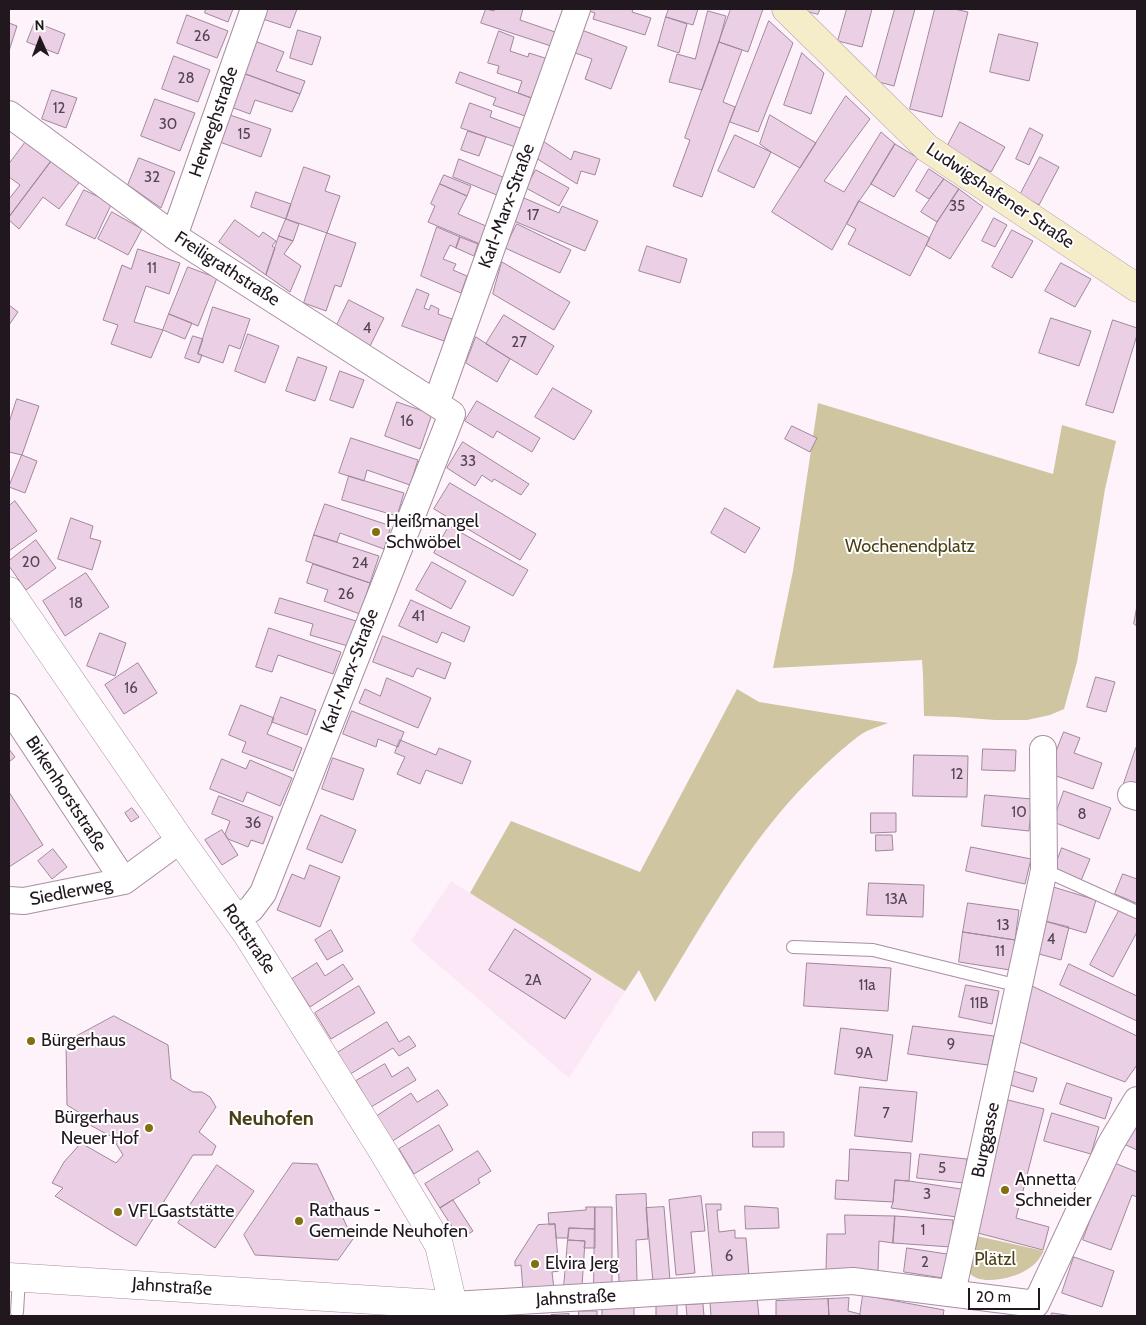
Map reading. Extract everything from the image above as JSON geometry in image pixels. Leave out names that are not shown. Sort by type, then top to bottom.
[{"type":"main road","name":"Ludwigshafener Straße","points":[[786,9],[927,148],[1137,288]]},
{"type":"street","name":"Herweghstraße","points":[[174,236],[254,9]]},
{"type":"street","name":"Karl-Marx-Straße","points":[[236,918],[251,909],[263,893],[444,409],[577,9]]},
{"type":"street","name":"Freiligrathstraße","points":[[9,114],[174,236],[444,409]]},
{"type":"street","name":"Rottstraße","points":[[9,591],[255,946],[379,1145],[438,1245],[454,1311]]},
{"type":"street","name":"Birkenhorststraße","points":[[9,707],[124,881]]},
{"type":"street","name":"Burggasse","points":[[959,1301],[1019,986],[1044,870],[1043,749]]},
{"type":"street","name":"Siedlerweg","points":[[9,900],[24,901],[124,881],[180,840]]},
{"type":"street","name":"Jahnstraße","points":[[14,1278],[454,1311],[854,1281],[959,1301],[1036,1304],[1110,1145],[1137,1100]]},
{"type":"lane","points":[[1044,870],[1137,912]]},
{"type":"lane","points":[[793,947],[873,950],[1019,986]]},
{"type":"lane","points":[[14,1278],[17,1312]]},
{"type":"shaded area","points":[[451,881],[625,991],[569,1078],[411,941]]},
{"type":"green space","name":"Wochenendplatz","points":[[818,403],[1053,474],[1062,425],[1116,441],[1105,489],[1077,662],[1064,709],[1050,715],[1027,720],[924,716],[922,660],[773,668],[793,571]]},
{"type":"green space","points":[[737,689],[759,702],[888,723],[867,731],[845,747],[799,791],[775,818],[732,877],[655,1002],[639,970],[625,991],[470,893],[511,821],[640,872]]},
{"type":"green space","name":"Plätzl","points":[[977,1236],[1044,1251],[1031,1267],[1022,1272],[997,1280],[980,1279],[974,1277],[969,1272]]},
{"type":"building","points":[[206,9],[233,9],[228,22],[205,13]]},
{"type":"building","points":[[263,9],[297,9],[290,28],[260,18]]},
{"type":"building","points":[[486,9],[494,11],[495,9],[523,9],[520,20],[561,34],[557,48],[481,23]]},
{"type":"building","points":[[586,9],[633,9],[632,12],[651,18],[645,35],[593,19],[595,13]]},
{"type":"building","points":[[669,9],[698,9],[693,25],[666,17]]},
{"type":"building","points":[[731,9],[763,9],[748,52],[719,42]]},
{"type":"building","points":[[798,9],[820,9],[818,14]]},
{"type":"building","points":[[847,9],[872,9],[862,47],[838,41]]},
{"type":"building","points":[[895,9],[915,9],[894,86],[875,81]]},
{"type":"building","points":[[935,9],[954,9],[968,12],[942,117],[910,109]]},
{"type":"building","points":[[708,11],[726,16],[702,90],[669,82],[677,54],[695,59]]},
{"type":"building","points":[[187,15],[228,31],[217,58],[177,43]]},
{"type":"building","points":[[666,17],[687,24],[679,53],[658,46]]},
{"type":"building","points":[[769,21],[793,43],[758,132],[730,122]]},
{"type":"building","points":[[35,22],[65,34],[58,54],[27,42]]},
{"type":"building","points":[[9,23],[17,26],[9,51]]},
{"type":"building","points":[[579,29],[627,47],[611,89],[585,79],[592,59],[570,51]]},
{"type":"building","points":[[298,30],[321,37],[312,65],[290,58]]},
{"type":"building","points":[[499,31],[514,37],[510,51],[528,57],[529,53],[548,59],[537,100],[518,93],[522,81],[497,73],[499,66],[488,63]]},
{"type":"building","points":[[999,34],[1038,43],[1029,81],[990,72]]},
{"type":"building","points":[[252,40],[284,52],[276,71],[305,81],[300,94],[240,72]]},
{"type":"building","points":[[719,42],[742,50],[723,102],[735,107],[702,197],[673,186],[690,140],[685,138]]},
{"type":"building","points":[[802,53],[824,73],[811,114],[784,105]]},
{"type":"building","points":[[174,56],[210,70],[198,102],[162,89]]},
{"type":"building","points":[[240,72],[300,94],[292,112],[255,100],[250,114],[228,106]]},
{"type":"building","points":[[460,72],[537,100],[531,118],[493,105],[496,98],[456,83]]},
{"type":"building","points":[[52,90],[77,98],[66,128],[42,119]]},
{"type":"building","points":[[846,96],[870,119],[824,181],[844,192],[881,132],[895,144],[859,201],[832,250],[772,212]]},
{"type":"building","points":[[155,99],[195,113],[180,151],[141,136]]},
{"type":"building","points":[[470,103],[492,111],[490,117],[528,131],[521,149],[461,128]]},
{"type":"building","points":[[227,114],[271,129],[261,157],[217,141]]},
{"type":"building","points":[[770,115],[816,143],[800,168],[760,144]]},
{"type":"building","points":[[960,122],[1005,147],[991,172],[947,147]]},
{"type":"building","points":[[1030,128],[1043,135],[1029,165],[1016,159]]},
{"type":"building","points":[[468,131],[486,137],[479,156],[461,150]]},
{"type":"building","points":[[735,135],[771,152],[754,188],[718,171]]},
{"type":"building","points":[[27,140],[52,160],[9,217],[9,199],[20,185],[9,177],[9,164]]},
{"type":"building","points":[[543,141],[571,160],[574,151],[600,159],[595,175],[581,171],[577,184],[536,158]]},
{"type":"building","points":[[895,144],[918,158],[894,197],[871,184]]},
{"type":"building","points":[[1040,157],[1059,167],[1039,205],[1020,195]]},
{"type":"building","points":[[139,158],[175,172],[161,208],[128,185]]},
{"type":"building","points":[[459,159],[510,180],[504,198],[453,177]]},
{"type":"building","points":[[52,160],[81,180],[59,209],[43,197],[19,229],[9,220],[9,217]]},
{"type":"building","points":[[304,167],[330,176],[325,191],[340,196],[327,233],[286,219]]},
{"type":"building","points":[[929,169],[944,179],[929,199],[916,191]]},
{"type":"building","points":[[536,170],[569,188],[559,206],[526,188]]},
{"type":"building","points":[[444,175],[471,186],[467,196],[440,184]]},
{"type":"building","points":[[944,179],[959,189],[937,222],[921,212]]},
{"type":"building","points":[[440,184],[467,196],[458,214],[493,229],[487,247],[428,222],[435,206],[431,204]]},
{"type":"building","points":[[959,189],[983,207],[950,259],[926,245],[937,222]]},
{"type":"building","points":[[84,190],[112,203],[95,239],[66,225]]},
{"type":"building","points":[[256,192],[291,204],[286,219],[251,207]]},
{"type":"building","points":[[524,198],[559,213],[562,206],[598,221],[585,251],[514,221]]},
{"type":"building","points":[[859,201],[930,238],[910,276],[848,244],[856,229],[847,224]]},
{"type":"building","points":[[112,212],[142,229],[128,255],[98,239]]},
{"type":"building","points":[[994,218],[1007,225],[995,247],[982,241]]},
{"type":"building","points":[[286,219],[299,224],[293,241],[279,236]]},
{"type":"building","points":[[235,220],[259,237],[263,232],[276,241],[272,246],[275,248],[266,275],[219,242]]},
{"type":"building","points":[[517,224],[571,250],[560,273],[505,248]]},
{"type":"building","points":[[437,227],[460,237],[456,248],[450,245],[443,259],[456,264],[453,270],[467,276],[461,293],[421,276]]},
{"type":"building","points":[[1012,230],[1033,241],[1012,278],[992,267]]},
{"type":"building","points":[[327,233],[356,243],[341,287],[335,285],[326,311],[304,303]]},
{"type":"building","points":[[279,236],[293,241],[284,254],[301,266],[290,292],[266,275]]},
{"type":"building","points":[[460,237],[478,244],[474,256],[456,248]]},
{"type":"building","points":[[647,246],[687,259],[680,283],[639,271]]},
{"type":"building","points":[[138,249],[180,263],[169,294],[146,286],[134,322],[163,330],[151,358],[111,344],[118,325],[103,320],[122,265],[131,269]]},
{"type":"building","points":[[502,262],[570,302],[554,330],[493,294]]},
{"type":"building","points":[[1061,263],[1091,279],[1075,307],[1045,291]]},
{"type":"building","points":[[188,267],[217,278],[198,326],[169,314]]},
{"type":"building","points":[[417,289],[429,294],[424,308],[429,310],[431,305],[439,309],[438,314],[452,319],[444,341],[402,326]]},
{"type":"building","points":[[349,300],[384,318],[370,346],[335,329]]},
{"type":"building","points":[[9,305],[18,312],[9,325]]},
{"type":"building","points":[[213,307],[250,319],[240,349],[229,345],[223,363],[198,354]]},
{"type":"building","points":[[169,314],[192,323],[185,339],[163,330]]},
{"type":"building","points":[[504,315],[554,346],[537,375],[486,344]]},
{"type":"building","points":[[1051,318],[1091,331],[1079,366],[1039,353]]},
{"type":"building","points":[[1113,320],[1137,328],[1137,335],[1113,413],[1086,405]]},
{"type":"building","points":[[248,334],[279,346],[265,383],[235,371]]},
{"type":"building","points":[[193,336],[203,339],[198,354],[202,355],[199,363],[185,358]]},
{"type":"building","points":[[476,337],[510,359],[497,382],[466,363]]},
{"type":"building","points":[[298,357],[327,367],[315,401],[286,391]]},
{"type":"building","points":[[340,371],[364,380],[353,408],[330,400]]},
{"type":"building","points":[[553,388],[592,411],[574,440],[535,417]]},
{"type":"building","points":[[17,399],[39,406],[22,455],[9,452],[9,423]]},
{"type":"building","points":[[477,401],[540,438],[532,452],[497,431],[493,438],[465,421]]},
{"type":"building","points":[[397,402],[432,414],[420,449],[385,436]]},
{"type":"building","points":[[792,426],[817,438],[810,452],[785,439]]},
{"type":"building","points":[[351,438],[418,460],[410,485],[367,470],[364,481],[339,473]]},
{"type":"building","points":[[463,442],[529,484],[521,495],[494,479],[492,482],[482,475],[475,486],[447,468]]},
{"type":"building","points":[[22,455],[37,461],[25,493],[9,487]]},
{"type":"building","points":[[349,476],[404,493],[397,516],[342,500]]},
{"type":"building","points":[[450,483],[536,534],[520,560],[434,509]]},
{"type":"building","points":[[15,501],[37,531],[9,551],[9,506]]},
{"type":"building","points":[[325,504],[391,526],[384,549],[340,533],[337,542],[314,535]]},
{"type":"building","points":[[725,508],[760,528],[745,553],[711,533]]},
{"type":"building","points":[[71,518],[93,526],[90,538],[101,541],[92,570],[58,559]]},
{"type":"building","points":[[449,526],[528,570],[513,596],[434,553]]},
{"type":"building","points":[[314,535],[379,556],[370,583],[306,561]]},
{"type":"building","points":[[36,540],[56,568],[26,590],[9,566],[9,561]]},
{"type":"building","points":[[432,562],[466,581],[451,609],[416,590]]},
{"type":"building","points":[[313,564],[370,583],[360,614],[324,601],[328,590],[307,583]]},
{"type":"building","points":[[86,573],[109,607],[65,636],[43,601]]},
{"type":"building","points":[[280,598],[356,621],[348,646],[310,635],[313,624],[275,613]]},
{"type":"building","points":[[411,600],[470,627],[464,642],[442,632],[437,643],[399,626]]},
{"type":"building","points":[[1137,606],[1137,626],[1134,624]]},
{"type":"building","points":[[269,628],[341,652],[333,674],[278,655],[272,672],[256,667]]},
{"type":"building","points":[[100,633],[126,643],[115,676],[87,666]]},
{"type":"building","points":[[383,636],[451,663],[445,679],[417,668],[413,677],[373,662]]},
{"type":"building","points":[[138,663],[157,693],[124,714],[105,685]]},
{"type":"building","points":[[1096,677],[1115,682],[1106,712],[1087,707]]},
{"type":"building","points":[[387,678],[431,698],[418,728],[359,703],[365,689],[380,696]]},
{"type":"building","points":[[281,697],[316,710],[307,735],[272,722]]},
{"type":"building","points":[[241,705],[274,718],[267,734],[302,748],[293,771],[242,752],[246,742],[229,735]]},
{"type":"building","points":[[352,711],[404,732],[398,747],[378,739],[376,747],[343,734]]},
{"type":"building","points":[[1064,732],[1080,738],[1074,753],[1102,763],[1093,789],[1048,773]]},
{"type":"building","points":[[400,740],[436,755],[439,748],[471,761],[462,784],[426,770],[420,784],[397,774],[405,757],[395,753]]},
{"type":"building","points":[[9,749],[15,757],[9,762]]},
{"type":"building","points":[[983,749],[1016,750],[1015,771],[982,770]]},
{"type":"building","points":[[1137,749],[1137,794],[1122,789]]},
{"type":"building","points":[[914,755],[968,756],[967,797],[913,796]]},
{"type":"building","points":[[333,758],[364,769],[353,800],[322,789]]},
{"type":"building","points":[[222,759],[246,769],[250,760],[292,778],[280,806],[247,792],[243,802],[210,789]]},
{"type":"building","points":[[1064,791],[1111,808],[1099,839],[1053,822]]},
{"type":"building","points":[[9,792],[43,845],[9,867]]},
{"type":"building","points":[[985,795],[1032,799],[1029,831],[982,826]]},
{"type":"building","points":[[219,796],[273,817],[263,844],[251,840],[248,847],[228,839],[225,834],[230,821],[212,814]]},
{"type":"building","points":[[132,808],[139,817],[131,822],[125,813]]},
{"type":"building","points":[[871,813],[896,813],[896,832],[871,833]]},
{"type":"building","points":[[321,815],[356,830],[342,863],[307,849]]},
{"type":"building","points":[[222,830],[238,855],[222,865],[205,840]]},
{"type":"building","points":[[876,835],[892,835],[893,850],[876,851]]},
{"type":"building","points":[[971,847],[1031,859],[1025,884],[966,871]]},
{"type":"building","points":[[1062,848],[1090,859],[1080,883],[1053,872]]},
{"type":"building","points":[[53,849],[67,867],[52,879],[38,861]]},
{"type":"building","points":[[310,865],[340,877],[320,927],[277,910],[292,874],[304,879]]},
{"type":"building","points":[[1123,874],[1137,879],[1136,903],[1115,894]]},
{"type":"building","points":[[869,883],[924,885],[923,917],[867,915]]},
{"type":"building","points":[[1050,886],[1096,900],[1086,933],[1041,920]]},
{"type":"building","points":[[968,903],[1019,910],[1015,940],[963,932]]},
{"type":"building","points":[[1120,909],[1137,919],[1137,932],[1113,977],[1090,965]]},
{"type":"building","points":[[1041,920],[1069,927],[1061,960],[1032,952]]},
{"type":"building","points":[[515,929],[591,979],[565,1019],[489,970]]},
{"type":"building","points":[[331,930],[343,951],[327,960],[315,940]]},
{"type":"building","points":[[963,932],[1015,940],[1010,970],[959,962]]},
{"type":"building","points":[[317,963],[325,976],[343,964],[353,979],[310,1007],[292,979]]},
{"type":"building","points":[[807,963],[891,968],[888,1011],[804,1006]]},
{"type":"building","points":[[1069,964],[1137,996],[1137,1021],[1060,985]]},
{"type":"building","points":[[966,985],[999,991],[992,1024],[959,1017]]},
{"type":"building","points":[[359,986],[375,1013],[331,1039],[315,1013]]},
{"type":"building","points":[[1032,986],[1137,1036],[1137,1065],[1125,1082],[1020,1042]]},
{"type":"building","name":"Bürgerhaus Neuer Hof","points":[[114,1016],[168,1045],[171,1079],[193,1092],[202,1092],[210,1097],[216,1107],[199,1132],[216,1146],[212,1155],[193,1155],[136,1246],[55,1196],[63,1188],[52,1183],[64,1162],[81,1143],[116,1163],[123,1155],[112,1137],[90,1125],[88,1118],[67,1105],[66,1042]]},
{"type":"building","points":[[387,1022],[399,1042],[409,1036],[416,1046],[399,1056],[393,1048],[347,1076],[334,1055]]},
{"type":"building","points":[[913,1026],[994,1036],[988,1065],[908,1054]]},
{"type":"building","points":[[841,1028],[893,1035],[887,1081],[835,1074]]},
{"type":"building","points":[[385,1064],[392,1077],[408,1067],[416,1080],[371,1107],[356,1081]]},
{"type":"building","points":[[1010,1070],[1037,1078],[1033,1092],[1007,1084]]},
{"type":"building","points":[[1067,1083],[1112,1098],[1105,1119],[1060,1104]]},
{"type":"building","points":[[860,1087],[917,1092],[912,1142],[855,1136]]},
{"type":"building","points":[[438,1090],[448,1105],[391,1142],[375,1117],[411,1093],[417,1102]]},
{"type":"building","points":[[1008,1100],[1044,1109],[1016,1218],[1049,1227],[1043,1250],[974,1232]]},
{"type":"building","points":[[1052,1113],[1099,1127],[1091,1154],[1044,1141]]},
{"type":"building","points":[[1137,1124],[1137,1150],[1126,1145]]},
{"type":"building","points":[[439,1125],[453,1150],[414,1174],[399,1149]]},
{"type":"building","points":[[753,1132],[784,1132],[784,1147],[753,1147]]},
{"type":"building","points":[[850,1149],[911,1153],[909,1181],[895,1180],[893,1202],[835,1199],[836,1180],[848,1181]]},
{"type":"building","points":[[478,1151],[491,1171],[478,1179],[480,1183],[440,1208],[425,1184]]},
{"type":"building","points":[[920,1154],[967,1159],[964,1183],[917,1178]]},
{"type":"building","points":[[1112,1162],[1137,1172],[1137,1197],[1132,1195],[1111,1250],[1083,1240]]},
{"type":"building","name":"Rathaus - Gemeinde Neuhofen","points":[[293,1163],[317,1164],[353,1239],[338,1260],[255,1255],[244,1235]]},
{"type":"building","points":[[217,1165],[254,1191],[215,1248],[178,1223]]},
{"type":"building","points":[[895,1180],[961,1189],[957,1217],[891,1208]]},
{"type":"building","points":[[646,1194],[648,1239],[636,1240],[637,1282],[619,1282],[616,1195]]},
{"type":"building","points":[[701,1196],[705,1231],[691,1232],[695,1273],[676,1275],[669,1200]]},
{"type":"building","points":[[453,1200],[473,1231],[460,1239],[440,1208]]},
{"type":"building","points":[[706,1204],[721,1204],[721,1210],[717,1210],[719,1232],[735,1230],[735,1238],[746,1238],[749,1276],[713,1277]]},
{"type":"building","points":[[745,1206],[778,1208],[779,1228],[746,1229]]},
{"type":"building","points":[[586,1207],[595,1207],[595,1229],[569,1228],[568,1238],[556,1238],[555,1224],[549,1225],[548,1213],[586,1210]]},
{"type":"building","points":[[595,1207],[612,1207],[612,1284],[594,1286]]},
{"type":"building","points":[[664,1207],[670,1280],[653,1282],[646,1208]]},
{"type":"building","points":[[845,1215],[895,1216],[893,1243],[879,1241],[878,1271],[826,1270],[827,1234],[845,1234]]},
{"type":"building","points":[[895,1216],[953,1220],[951,1247],[893,1243]]},
{"type":"building","points":[[555,1224],[559,1271],[552,1272],[554,1289],[523,1291],[521,1265],[515,1266],[515,1261],[538,1225]]},
{"type":"building","points":[[569,1228],[595,1229],[595,1248],[584,1248],[585,1241],[568,1240]]},
{"type":"building","points":[[568,1240],[585,1241],[582,1286],[564,1287]]},
{"type":"building","points":[[907,1248],[947,1254],[943,1278],[904,1272]]},
{"type":"building","points":[[1074,1257],[1114,1271],[1102,1307],[1062,1293]]},
{"type":"building","points":[[863,1295],[944,1310],[943,1316],[860,1316]]},
{"type":"building","points":[[757,1298],[759,1316],[711,1316],[710,1302]]},
{"type":"building","points":[[849,1298],[848,1311],[860,1314],[860,1316],[829,1316],[828,1299]]},
{"type":"building","points":[[828,1299],[829,1316],[776,1316],[776,1301]]},
{"type":"building","points":[[703,1304],[704,1316],[687,1316],[686,1305]]},
{"type":"building","points":[[677,1305],[677,1316],[656,1316],[656,1306]]},
{"type":"building","points":[[634,1306],[634,1316],[602,1316],[602,1308]]},
{"type":"building","points":[[579,1311],[597,1311],[597,1316],[579,1316]]},
{"type":"building","points":[[1052,1313],[1073,1316],[1051,1316]]},
{"type":"building","points":[[569,1314],[569,1316],[551,1316],[551,1315]]},
{"type":"place","name":"Heißmangel Schwöbel","points":[[376,532]]},
{"type":"place","name":"Bürgerhaus","points":[[31,1041]]},
{"type":"place","name":"Bürgerhaus Neuer Hof","points":[[149,1128]]},
{"type":"place","name":"Annetta Schneider","points":[[1005,1190]]},
{"type":"place","name":"VFLGaststätte","points":[[118,1212]]},
{"type":"place","name":"Rathaus - Gemeinde Neuhofen","points":[[299,1221]]},
{"type":"place","name":"Elvira Jerg","points":[[535,1264]]},
{"type":"district","name":"Neuhofen","points":[[271,1119]]}]
